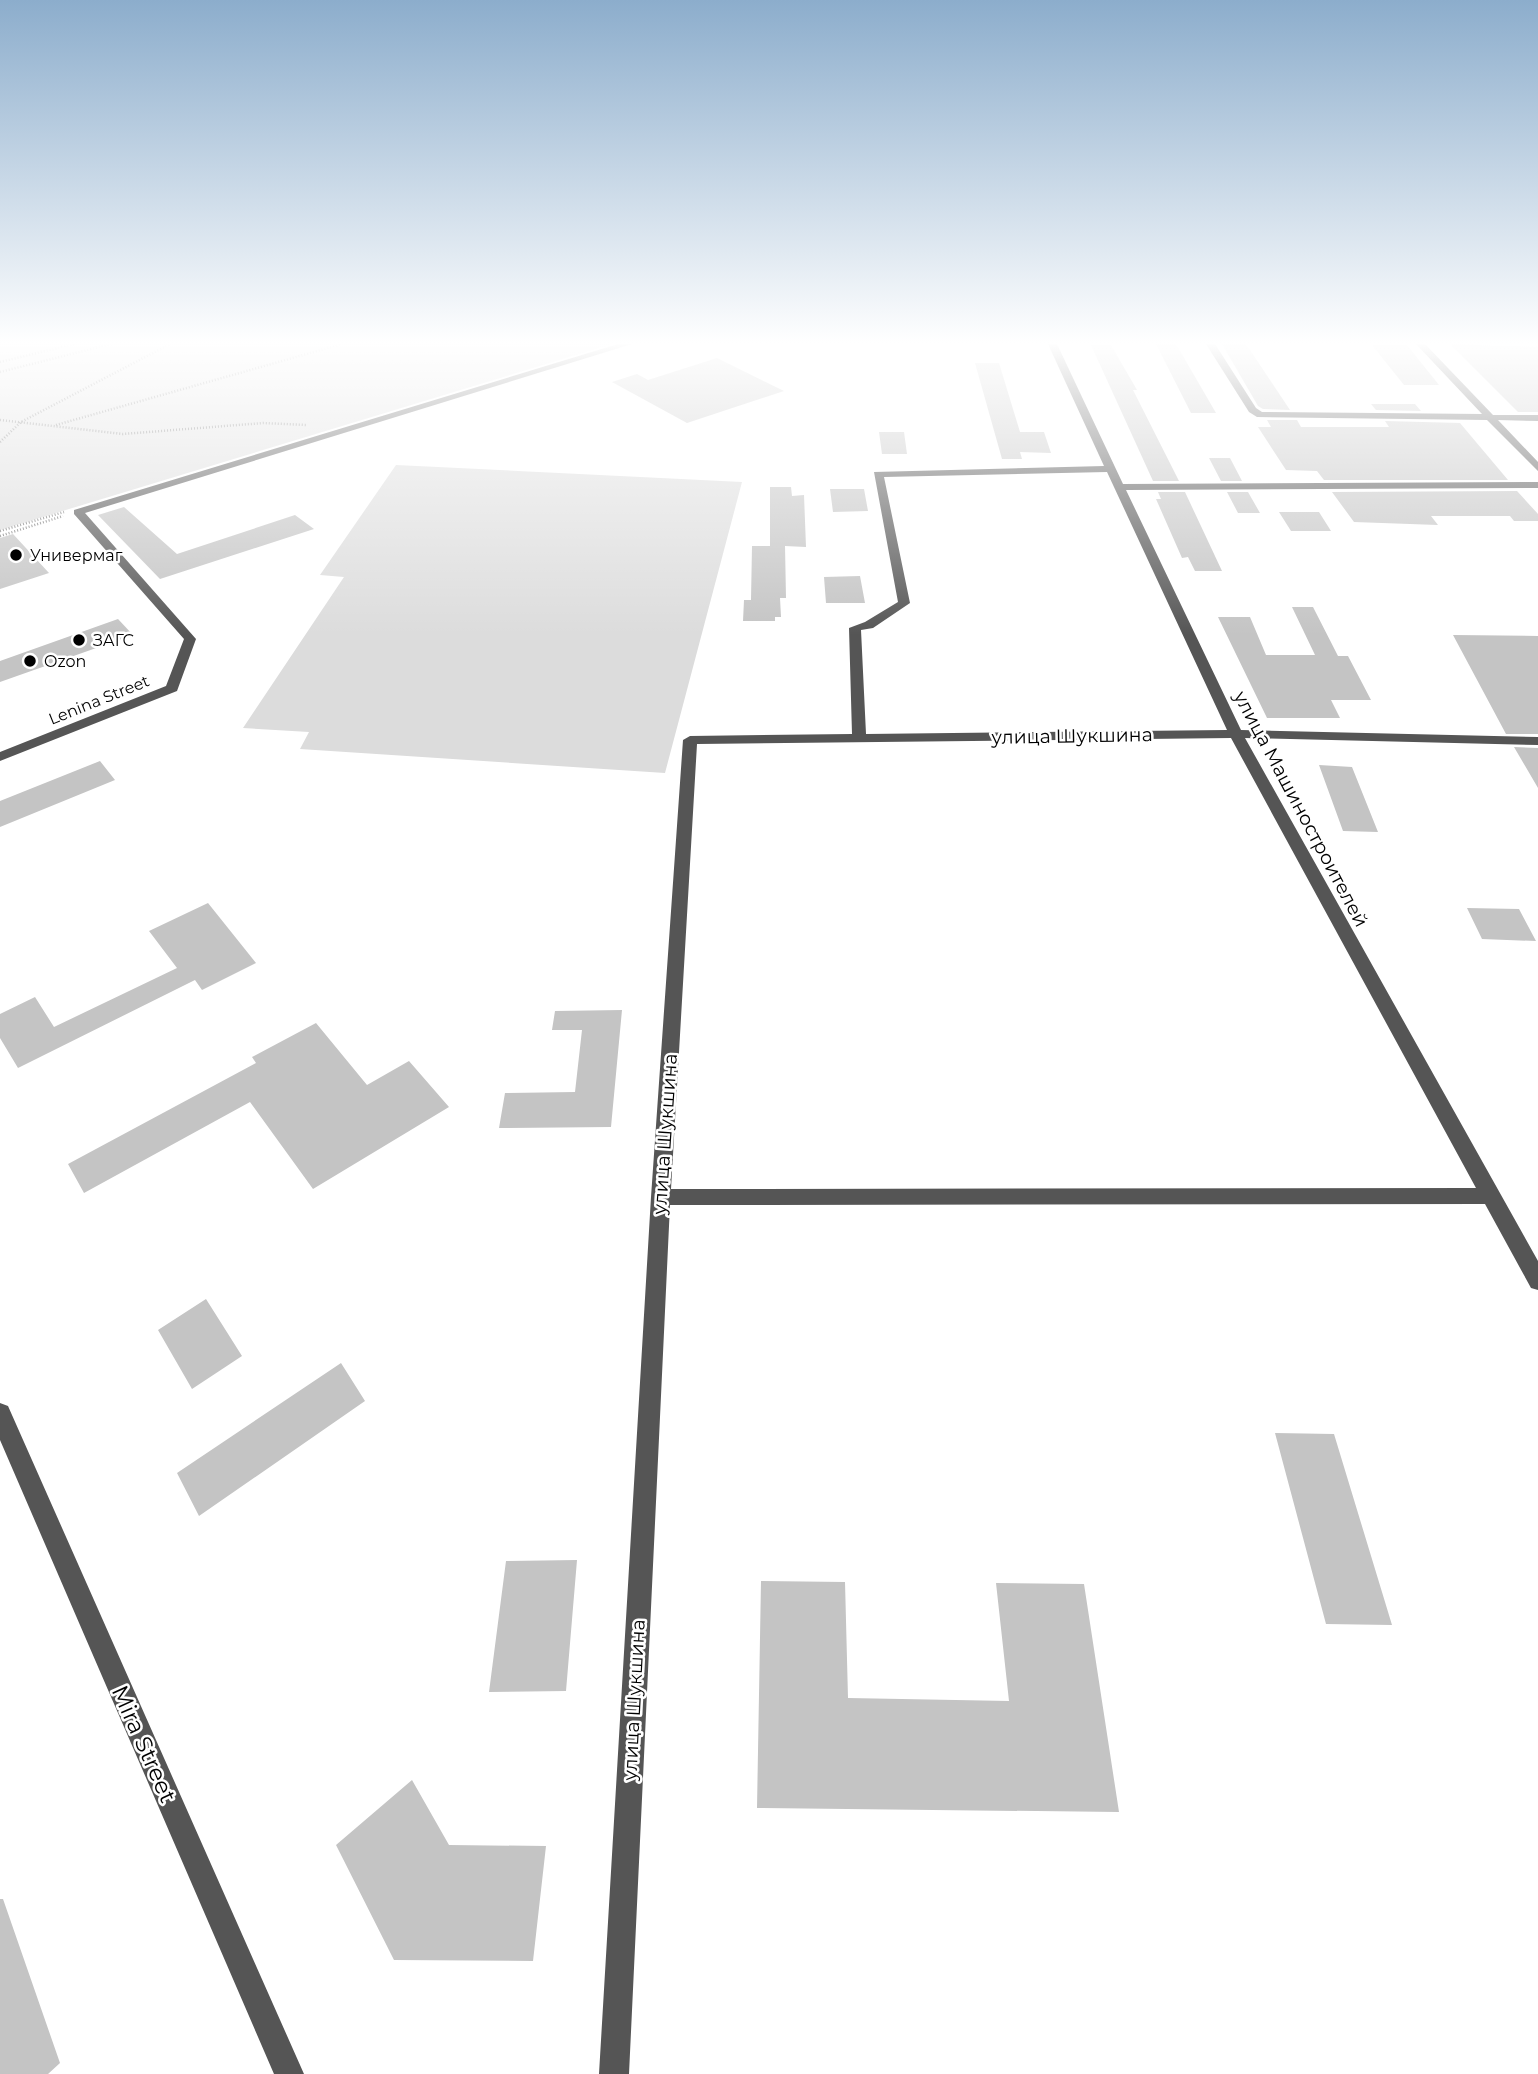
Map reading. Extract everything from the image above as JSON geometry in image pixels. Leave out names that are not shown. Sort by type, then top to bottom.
[{"type":"street","points":[[78,512],[311,441]]},
{"type":"street","name":"улица Машиностроителей","points":[[1098,441],[1236,734],[1538,1281]]},
{"type":"street","points":[[1512,441],[1538,468]]},
{"type":"street","points":[[859,738],[855,628],[869,625],[904,603],[878,474],[1111,469]]},
{"type":"street","points":[[1120,487],[1538,485]]},
{"type":"street","name":"Lenina Street","points":[[0,757],[172,688],[190,639],[78,512]]},
{"type":"street","name":"улица Шукшина","points":[[614,2074],[661,1197],[690,740],[1236,734],[1538,741]]},
{"type":"street","points":[[661,1197],[1492,1196]]},
{"type":"street","name":"Mira Street","points":[[0,1414],[289,2074]]},
{"type":"path","points":[[0,536],[78,512]]},
{"type":"shaded area","points":[[0,441],[294,441],[0,530]]},
{"type":"shaded area","points":[[396,465],[742,482],[665,773],[300,749],[309,732],[243,728],[344,577],[320,575]]},
{"type":"building","points":[[880,441],[905,441],[907,454],[882,454]]},
{"type":"building","points":[[997,441],[1047,441],[1051,453],[1020,452],[1022,459],[1002,459]]},
{"type":"building","points":[[1135,441],[1159,441],[1179,481],[1153,481]]},
{"type":"building","points":[[1267,441],[1475,441],[1508,480],[1324,480],[1317,471],[1286,470]]},
{"type":"building","points":[[1209,458],[1230,458],[1242,481],[1221,481]]},
{"type":"building","points":[[770,487],[791,487],[792,496],[804,495],[806,547],[785,546],[786,598],[780,598],[781,617],[775,617],[775,621],[743,621],[744,600],[751,600],[752,546],[770,546]]},
{"type":"building","points":[[830,489],[864,489],[868,511],[833,512]]},
{"type":"building","points":[[1517,491],[1538,514],[1538,521],[1514,521],[1510,516],[1431,516],[1438,525],[1354,522],[1332,492]]},
{"type":"building","points":[[1158,492],[1185,492],[1222,571],[1195,571],[1188,557],[1182,558],[1156,499],[1161,499]]},
{"type":"building","points":[[1227,492],[1248,492],[1260,513],[1238,513]]},
{"type":"building","points":[[124,507],[177,554],[295,515],[314,529],[160,579],[98,515]]},
{"type":"building","points":[[1279,512],[1319,512],[1331,531],[1291,531]]},
{"type":"building","name":"Универмаг","points":[[13,534],[49,573],[0,589],[0,538]]},
{"type":"building","points":[[860,576],[865,603],[826,603],[824,577]]},
{"type":"building","points":[[1292,607],[1313,607],[1338,656],[1348,656],[1371,700],[1331,700],[1340,718],[1267,718],[1218,617],[1250,617],[1266,655],[1315,655]]},
{"type":"building","points":[[118,619],[133,635],[0,682],[0,661]]},
{"type":"building","points":[[1453,635],[1538,636],[1538,734],[1506,734]]},
{"type":"building","points":[[1514,747],[1538,748],[1538,788]]},
{"type":"building","points":[[100,761],[115,780],[0,827],[0,801]]},
{"type":"building","points":[[1319,765],[1352,767],[1378,832],[1343,831]]},
{"type":"building","points":[[208,903],[256,963],[202,990],[195,980],[18,1068],[0,1038],[0,1014],[35,997],[54,1027],[177,968],[149,931]]},
{"type":"building","points":[[1467,908],[1519,909],[1536,941],[1482,939]]},
{"type":"building","points":[[622,1010],[611,1127],[499,1128],[505,1093],[575,1092],[582,1030],[552,1030],[555,1011]]},
{"type":"building","points":[[316,1023],[367,1085],[409,1061],[449,1107],[313,1189],[250,1102],[84,1193],[68,1164],[256,1063],[252,1057]]},
{"type":"building","points":[[206,1299],[242,1356],[192,1389],[158,1330]]},
{"type":"building","points":[[341,1363],[365,1401],[199,1516],[177,1473]]},
{"type":"building","points":[[1275,1433],[1334,1434],[1392,1625],[1326,1624]]},
{"type":"building","points":[[577,1560],[566,1691],[489,1692],[506,1561]]},
{"type":"building","points":[[761,1581],[845,1582],[848,1698],[1009,1701],[996,1583],[1084,1584],[1119,1812],[757,1808]]},
{"type":"building","points":[[412,1780],[449,1845],[546,1846],[533,1961],[394,1960],[336,1845]]},
{"type":"building","points":[[0,1899],[3,1899],[60,2063],[48,2074],[0,2074]]},
{"type":"place","name":"Универмаг","points":[[16,555]]},
{"type":"place","name":"ЗАГС","points":[[79,640]]},
{"type":"place","name":"Ozon","points":[[30,661]]}]
